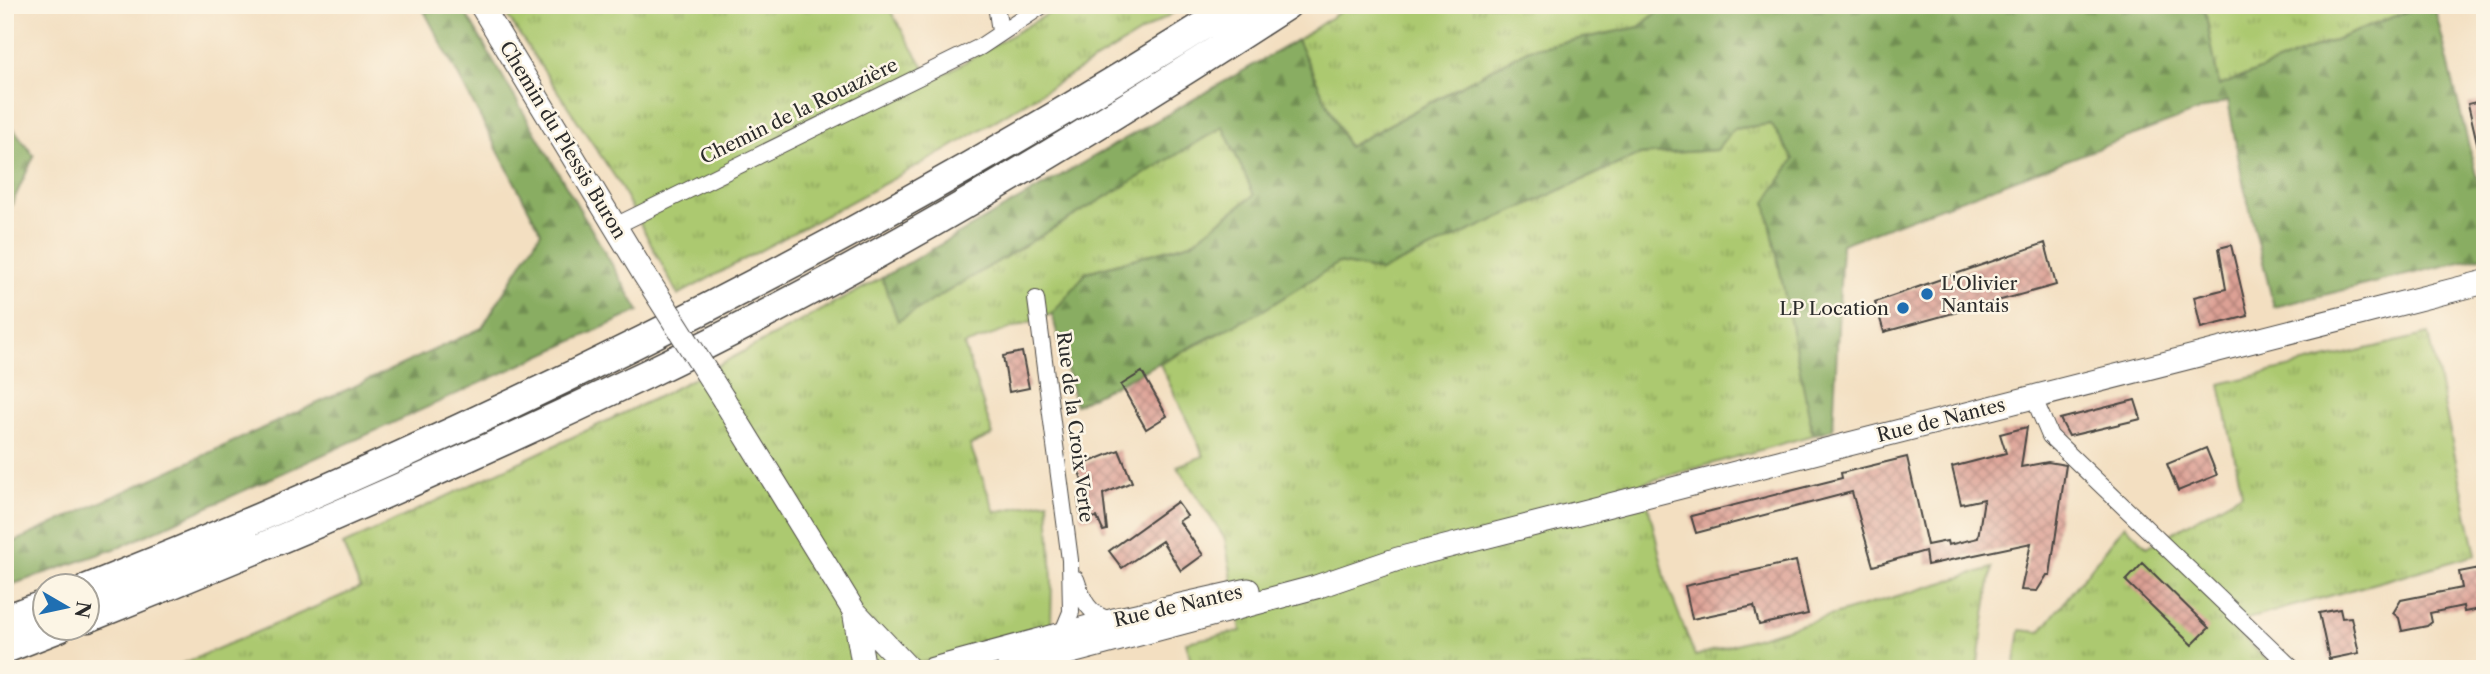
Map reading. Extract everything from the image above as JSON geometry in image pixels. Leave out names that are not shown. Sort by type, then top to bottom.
[{"type":"highway","points":[[102,582],[414,451],[722,302],[979,162],[1236,5]]},
{"type":"highway","points":[[102,612],[370,501],[649,373],[762,314],[991,187],[1287,5]]},
{"type":"highway","points":[[5,619],[32,609]]},
{"type":"highway","points":[[5,649],[32,638]]},
{"type":"main road","name":"Chemin du Plessis Buron","points":[[481,5],[870,641]]},
{"type":"main road","name":"Rue de Nantes","points":[[1008,669],[1116,630],[1314,574],[1398,559],[2485,282]]},
{"type":"main road","name":"Rue de Nantes","points":[[933,669],[965,665],[1069,634],[1116,630]]},
{"type":"main road","points":[[998,669],[1069,634]]},
{"type":"main road","points":[[870,641],[918,659],[965,665]]},
{"type":"main road","points":[[858,669],[870,641]]},
{"type":"main road","points":[[864,669],[870,641]]},
{"type":"main road","points":[[870,641],[891,669]]},
{"type":"main road","points":[[870,641],[909,669]]},
{"type":"street","points":[[996,5],[1000,31]]},
{"type":"street","name":"Chemin de la Rouazière","points":[[615,226],[980,47],[1000,31],[1043,5]]},
{"type":"street","name":"Rue de la Croix Verte","points":[[1037,299],[1070,560],[1078,602],[1068,621],[1069,634]]},
{"type":"street","points":[[2033,396],[2050,436],[2293,669]]},
{"type":"street","points":[[1069,634],[1078,602],[1116,630]]},
{"type":"green space","points":[[421,5],[461,5],[639,311],[120,547],[48,572],[32,572],[32,578],[5,587],[5,546],[482,328],[541,232]]},
{"type":"green space","points":[[500,5],[887,5],[932,81],[1063,5],[1186,5],[945,151],[678,295],[617,180]]},
{"type":"green space","points":[[1350,5],[1666,5],[1639,27],[1529,49],[1348,147],[1297,40]]},
{"type":"green space","points":[[1666,5],[2204,5],[2219,86],[2423,5],[2434,5],[2485,211],[2485,256],[2274,307],[2242,178],[2228,100],[1842,244],[1833,429],[1813,435],[1766,202],[1794,159],[1771,124],[1733,129],[1717,150],[1638,155],[1381,271],[1338,263],[1262,311],[1076,405],[1052,314],[1087,272],[1191,243],[1254,195],[1223,127],[898,321],[882,278],[1297,40],[1348,147],[1529,49],[1639,27]]},
{"type":"green space","points":[[2204,5],[2423,5],[2219,86]]},
{"type":"green space","points":[[5,117],[34,156],[5,219]]},
{"type":"green space","points":[[1771,124],[1794,159],[1813,435],[1643,483],[1666,581],[1695,656],[1992,568],[1977,669],[1193,669],[1186,642],[1241,631],[1225,539],[1177,466],[1204,456],[1160,364],[1262,311],[1338,263],[1381,271],[1638,155],[1717,150],[1733,129]]},
{"type":"green space","points":[[1223,127],[1254,195],[1191,243],[1087,272],[1052,314],[964,345],[993,435],[970,445],[995,512],[1048,501],[1051,624],[951,656],[892,669],[170,669],[360,588],[343,545],[664,394],[882,278],[898,321]]},
{"type":"green space","points":[[2429,334],[2476,555],[2229,624],[2276,669],[2014,669],[2020,630],[2040,632],[2125,525],[2147,547],[2242,493],[2220,384]]},
{"type":"building","points":[[2485,100],[2485,150],[2479,151],[2468,104]]},
{"type":"building","points":[[2045,243],[2056,285],[1884,332],[1875,302]]},
{"type":"building","points":[[2231,245],[2248,316],[2201,328],[2194,297],[2226,289],[2219,248]]},
{"type":"building","points":[[1022,352],[1029,388],[1009,392],[1003,356]]},
{"type":"building","points":[[1142,372],[1167,416],[1146,429],[1121,385]]},
{"type":"building","points":[[2135,400],[2141,419],[2069,436],[2060,419]]},
{"type":"building","points":[[2027,427],[2021,467],[2048,462],[2066,465],[2050,575],[2047,575],[2037,591],[2021,590],[2031,543],[1927,565],[1925,551],[1873,566],[1852,492],[1696,533],[1691,516],[1842,478],[1841,473],[1907,457],[1927,545],[1947,541],[1948,545],[1978,538],[1984,499],[1961,504],[1952,467],[2006,453],[2000,434]]},
{"type":"building","points":[[2206,448],[2217,475],[2178,491],[2167,464]]},
{"type":"building","points":[[1119,450],[1132,482],[1103,494],[1107,530],[1103,531],[1097,517],[1081,519],[1078,499],[1089,497],[1077,467]]},
{"type":"building","points":[[1177,502],[1187,516],[1179,521],[1203,555],[1181,571],[1162,541],[1122,568],[1109,551]]},
{"type":"building","points":[[1796,561],[1808,614],[1759,625],[1754,606],[1692,619],[1685,586]]},
{"type":"building","points":[[2143,563],[2209,628],[2192,645],[2126,581]]},
{"type":"building","points":[[2485,567],[2485,608],[2464,612],[2463,606],[2430,613],[2432,622],[2427,626],[2402,631],[2399,618],[2393,613],[2401,600],[2462,588],[2459,572]]},
{"type":"building","points":[[2340,609],[2342,618],[2351,617],[2359,653],[2329,659],[2319,613]]},
{"type":"place","name":"L'Olivier Nantais","points":[[1927,294]]},
{"type":"place","name":"LP Location","points":[[1903,308]]}]
